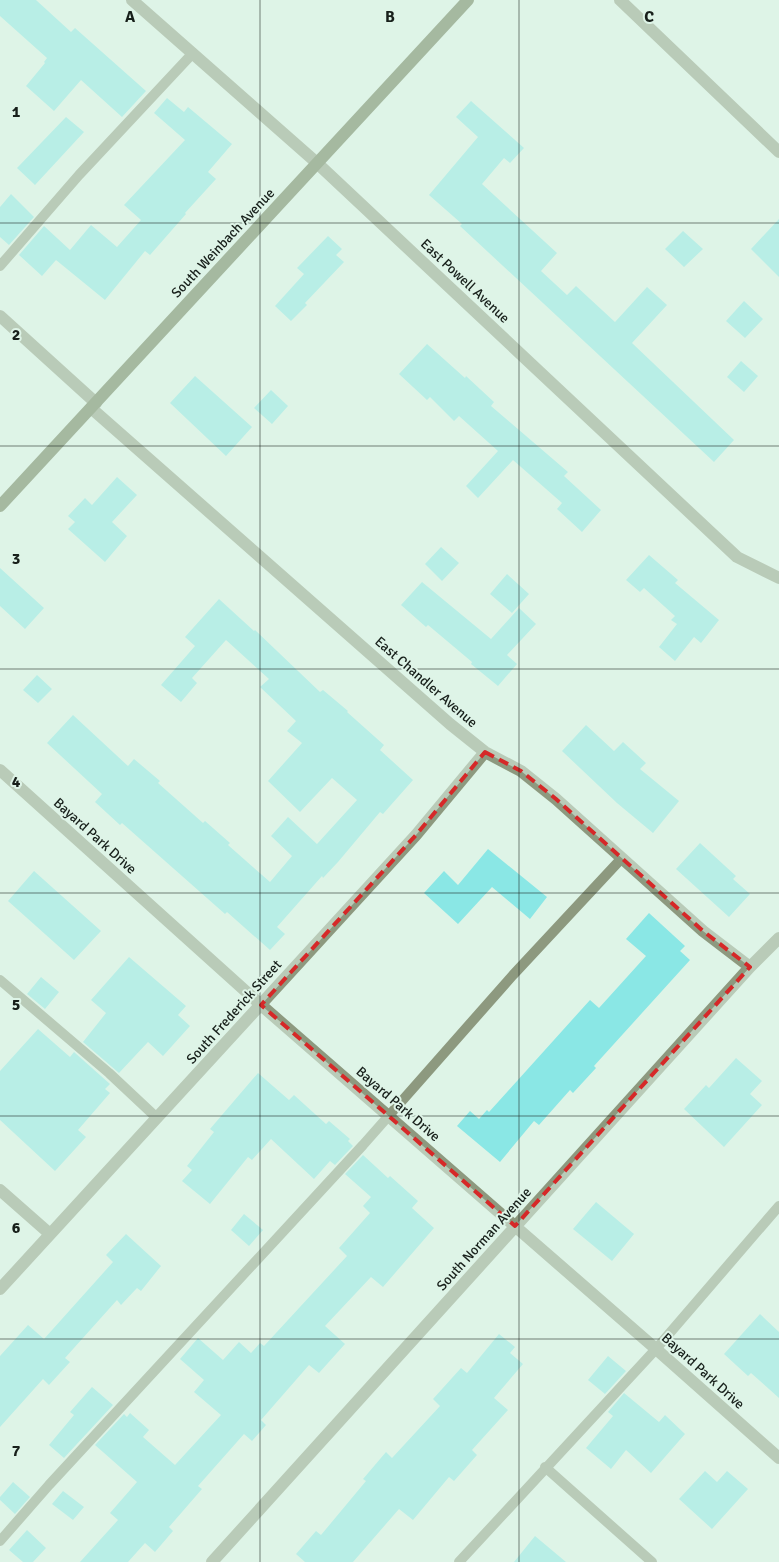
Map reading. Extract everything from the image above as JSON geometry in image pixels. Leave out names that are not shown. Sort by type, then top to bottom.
[{"type":"street","name":"East Powell Avenue","points":[[132,0],[317,163],[737,557],[779,578]]},
{"type":"street","name":"South Weinbach Avenue","points":[[0,506],[468,0]]},
{"type":"street","points":[[620,0],[779,152]]},
{"type":"street","name":"East Chandler Avenue","points":[[0,316],[93,405],[405,686],[485,752],[521,771],[556,799],[703,931],[750,967]]},
{"type":"street","name":"South Frederick Street","points":[[0,1288],[416,835],[485,752]]},
{"type":"street","name":"Bayard Park Drive","points":[[0,770],[261,1005],[656,1348],[779,1458]]},
{"type":"street","name":"South Norman Avenue","points":[[212,1562],[750,967],[779,938]]},
{"type":"street","points":[[0,1190],[50,1234]]},
{"type":"lane","points":[[0,266],[79,175],[193,53]]},
{"type":"lane","points":[[0,1541],[49,1485],[357,1152],[513,975],[622,858]]},
{"type":"lane","points":[[0,980],[109,1073],[157,1118]]},
{"type":"lane","points":[[459,1562],[656,1348],[779,1206]]},
{"type":"lane","points":[[545,1467],[652,1562]]},
{"type":"highlighted area","points":[[485,752],[521,771],[556,799],[703,931],[750,967],[515,1226],[261,1005],[416,835]]},
{"type":"building","points":[[0,0],[36,0],[71,32],[75,28],[146,91],[122,117],[81,80],[54,111],[26,86],[47,58],[0,16]]},
{"type":"building","points":[[167,98],[184,112],[188,107],[232,144],[208,172],[216,179],[150,255],[145,251],[105,300],[56,260],[42,276],[19,255],[44,226],[70,250],[91,225],[117,247],[141,220],[124,205],[185,140],[154,113]]},
{"type":"building","points":[[471,101],[524,148],[510,163],[504,158],[482,184],[557,253],[541,271],[567,295],[576,286],[615,322],[647,287],[667,305],[632,343],[734,440],[714,462],[429,195],[478,137],[456,117]]},
{"type":"building","points":[[66,117],[84,132],[35,185],[17,168]]},
{"type":"building","points":[[11,194],[34,217],[9,245],[0,237],[0,207]]},
{"type":"building","points":[[779,219],[779,277],[751,249]]},
{"type":"building","points":[[683,231],[703,249],[684,267],[665,249]]},
{"type":"building","points":[[328,236],[342,249],[336,255],[344,262],[305,303],[307,305],[291,321],[275,306],[304,274],[297,268]]},
{"type":"building","points":[[744,301],[763,319],[745,338],[726,321]]},
{"type":"building","points":[[427,344],[494,402],[491,406],[568,472],[564,476],[601,510],[582,532],[557,509],[562,503],[513,460],[478,498],[466,486],[498,451],[459,416],[454,421],[430,397],[427,400],[399,374]]},
{"type":"building","points":[[741,361],[758,376],[744,392],[727,377]]},
{"type":"building","points":[[195,376],[252,427],[226,456],[170,403]]},
{"type":"building","points":[[271,390],[288,406],[272,424],[254,408]]},
{"type":"building","points":[[117,477],[137,495],[112,522],[127,536],[105,562],[68,529],[75,522],[68,516],[85,498],[92,505]]},
{"type":"building","points":[[441,547],[459,563],[442,581],[425,564]]},
{"type":"building","points":[[649,555],[678,580],[675,583],[719,620],[701,643],[694,637],[675,661],[659,647],[677,624],[671,620],[675,616],[644,588],[640,592],[626,580]]},
{"type":"building","points":[[0,568],[44,608],[25,629],[0,606]]},
{"type":"building","points":[[507,574],[529,594],[512,613],[490,594]]},
{"type":"building","points":[[422,582],[491,639],[519,608],[536,624],[507,655],[517,664],[498,686],[428,625],[426,627],[401,605]]},
{"type":"building","points":[[219,599],[255,630],[320,692],[323,690],[348,711],[384,745],[380,750],[413,780],[383,814],[380,812],[338,862],[323,878],[322,876],[277,927],[285,934],[270,950],[227,912],[225,914],[122,823],[120,825],[95,802],[102,794],[47,743],[73,715],[128,766],[134,759],[160,781],[158,783],[203,823],[205,821],[230,843],[228,845],[270,882],[292,856],[271,836],[288,817],[317,844],[357,800],[332,778],[300,812],[268,781],[302,743],[287,731],[296,721],[260,687],[269,679],[226,640],[192,678],[197,683],[181,702],[161,685],[195,646],[185,637]]},
{"type":"building","points":[[37,675],[52,689],[38,703],[23,690]]},
{"type":"building","points":[[586,725],[614,751],[623,742],[646,763],[640,769],[679,801],[653,833],[617,803],[562,751]]},
{"type":"building","points":[[700,843],[736,876],[733,879],[750,894],[729,917],[676,869]]},
{"type":"building","points":[[488,849],[547,897],[530,919],[492,887],[458,924],[424,893],[444,871],[458,885]]},
{"type":"building","points":[[34,871],[101,931],[74,960],[8,901]]},
{"type":"building","points":[[649,913],[685,946],[680,951],[690,960],[594,1066],[596,1068],[573,1093],[570,1090],[539,1125],[534,1121],[500,1162],[457,1126],[470,1111],[479,1119],[487,1110],[489,1112],[590,1000],[599,1008],[646,956],[626,939]]},
{"type":"building","points":[[129,957],[186,1006],[178,1015],[190,1026],[163,1056],[148,1042],[119,1073],[83,1042],[106,1013],[91,1000]]},
{"type":"building","points":[[41,977],[59,992],[45,1009],[27,994]]},
{"type":"building","points":[[38,1029],[70,1057],[74,1052],[110,1084],[105,1089],[110,1093],[78,1130],[86,1137],[55,1171],[0,1120],[0,1071]]},
{"type":"building","points":[[736,1058],[762,1081],[750,1094],[762,1105],[724,1147],[684,1109],[706,1085],[709,1088]]},
{"type":"building","points":[[258,1073],[289,1100],[294,1095],[326,1124],[329,1121],[350,1139],[348,1141],[353,1146],[335,1165],[330,1161],[314,1179],[271,1139],[252,1160],[248,1157],[210,1204],[182,1181],[192,1170],[187,1166],[214,1132],[210,1129]]},
{"type":"building","points":[[363,1155],[388,1178],[390,1176],[418,1201],[412,1208],[434,1228],[383,1287],[371,1277],[325,1326],[345,1344],[319,1373],[309,1365],[261,1420],[266,1425],[252,1441],[244,1434],[198,1486],[202,1489],[169,1527],[173,1531],[155,1552],[145,1543],[128,1562],[80,1562],[118,1520],[110,1513],[137,1482],[95,1445],[124,1414],[127,1417],[130,1413],[149,1430],[143,1437],[175,1465],[221,1415],[194,1392],[204,1380],[180,1359],[198,1338],[223,1360],[239,1342],[251,1353],[260,1343],[264,1346],[347,1256],[339,1248],[370,1213],[363,1206],[371,1197],[345,1174]]},
{"type":"building","points":[[596,1202],[634,1234],[612,1261],[573,1229]]},
{"type":"building","points":[[244,1214],[263,1230],[249,1246],[231,1230]]},
{"type":"building","points":[[126,1234],[161,1266],[141,1291],[137,1288],[121,1305],[117,1300],[65,1358],[70,1362],[49,1385],[43,1379],[0,1427],[0,1356],[28,1325],[44,1339],[113,1262],[106,1255]]},
{"type":"building","points":[[760,1314],[779,1332],[779,1398],[751,1373],[748,1376],[724,1354]]},
{"type":"building","points":[[499,1334],[515,1347],[510,1353],[523,1364],[494,1398],[508,1410],[472,1450],[477,1455],[454,1481],[449,1477],[413,1520],[399,1509],[353,1562],[305,1562],[296,1554],[316,1531],[321,1535],[366,1481],[363,1479],[386,1452],[392,1458],[440,1406],[433,1399],[461,1368],[467,1373]]},
{"type":"building","points":[[608,1356],[626,1371],[605,1394],[588,1380]]},
{"type":"building","points":[[92,1387],[113,1405],[64,1458],[49,1445],[74,1415],[70,1412]]},
{"type":"building","points":[[624,1393],[659,1422],[665,1415],[685,1434],[651,1473],[626,1450],[611,1469],[586,1448],[613,1416],[608,1412]]},
{"type":"building","points":[[705,1471],[717,1482],[727,1471],[748,1489],[712,1529],[679,1499]]},
{"type":"building","points":[[13,1482],[30,1497],[15,1514],[0,1500],[0,1497]]},
{"type":"building","points":[[63,1491],[84,1507],[73,1520],[52,1504]]},
{"type":"building","points":[[27,1530],[46,1548],[33,1562],[23,1562],[9,1550]]},
{"type":"building","points":[[535,1536],[566,1562],[514,1562]]}]
